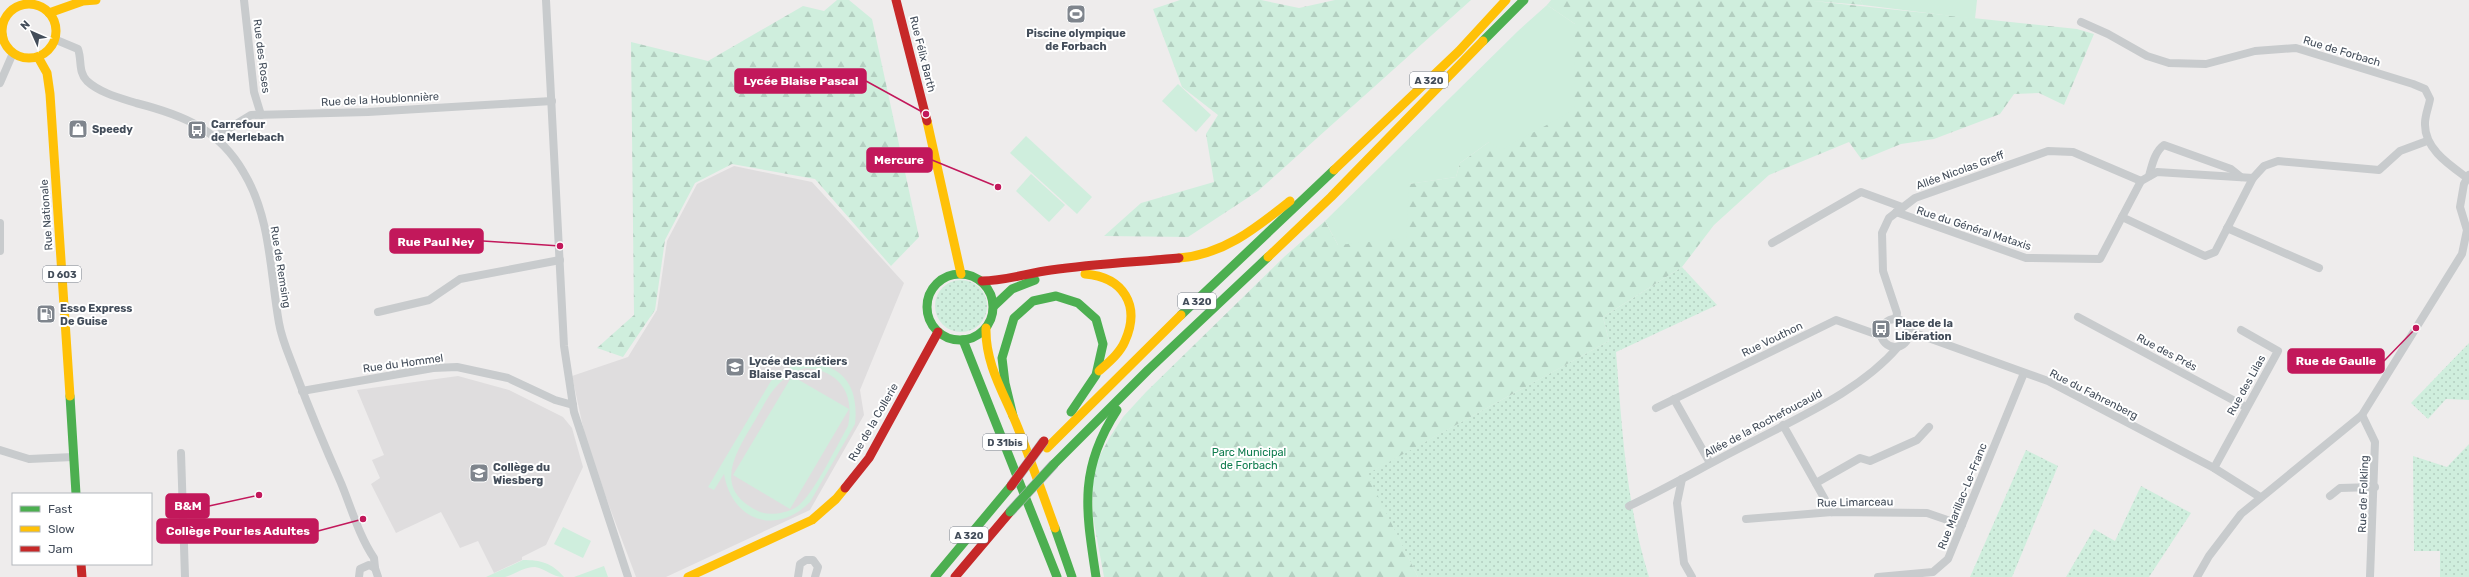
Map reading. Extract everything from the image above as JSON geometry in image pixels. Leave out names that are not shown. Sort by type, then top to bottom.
[{"type":"main road","points":[[49,13],[83,1],[96,0]]},
{"type":"main road","name":"Rue Félix Barth","points":[[896,0],[926,114],[961,274]]},
{"type":"main road","name":"A 320","points":[[935,577],[1045,445],[1459,51],[1506,0]]},
{"type":"main road","name":"A 320","points":[[955,577],[1010,512],[1054,464],[1148,370],[1336,192],[1524,0]]},
{"type":"main road","points":[[20,3],[40,4],[49,13],[56,28],[51,46],[38,57],[20,57],[13,53],[6,45],[1,35],[7,16],[20,3]]},
{"type":"main road","name":"Rue Nationale","points":[[38,57],[47,73],[50,94],[76,493]]},
{"type":"main road","points":[[982,281],[1082,266],[1185,258],[1221,249],[1254,230],[1313,182],[1349,157]]},
{"type":"main road","points":[[994,306],[1010,290],[1024,282],[1087,273],[1104,276],[1118,283],[1128,294],[1131,305],[1130,328],[1125,341],[1114,357],[1098,372],[1075,408],[1045,445]]},
{"type":"main road","points":[[961,274],[972,276],[982,281],[988,288],[994,306],[992,318],[986,328],[976,336],[963,340],[950,338],[938,332],[928,315],[929,295],[942,279],[961,274]]},
{"type":"main road","points":[[1013,416],[1005,382],[1003,350],[1008,330],[1018,313],[1034,299],[1054,296],[1072,298],[1086,306],[1096,318],[1103,336],[1104,353],[1098,372]]},
{"type":"main road","name":"D 31bis","points":[[986,328],[984,344],[988,360],[1013,416],[1072,577]]},
{"type":"main road","name":"Rue de la Collerie","points":[[688,577],[812,520],[836,499],[869,458],[938,332]]},
{"type":"main road","name":"D 31bis","points":[[963,340],[1057,577]]},
{"type":"main road","points":[[1096,577],[1087,508],[1088,470],[1094,449],[1109,421],[1148,370]]},
{"type":"main road","points":[[965,577],[988,539]]},
{"type":"main road","points":[[1045,546],[1050,577]]},
{"type":"main road","points":[[81,565],[82,577]]},
{"type":"street","name":"Rue des Roses","points":[[244,0],[254,92],[261,115]]},
{"type":"street","points":[[546,0],[564,346],[573,405],[628,577]]},
{"type":"street","name":"Rue de Forbach","points":[[2081,22],[2108,34],[2148,56],[2169,63],[2206,64],[2255,50],[2296,48],[2413,84],[2425,89],[2430,98],[2425,122],[2427,141]]},
{"type":"street","name":"Rue de Remsing","points":[[54,39],[78,49],[81,55],[81,70],[86,80],[95,87],[119,98],[182,116],[215,137],[233,155],[252,187],[268,242],[279,324],[302,391],[369,551],[374,558],[378,574]]},
{"type":"street","points":[[0,83],[13,53]]},
{"type":"street","name":"Rue de la Houblonnière","points":[[215,137],[251,116],[368,112],[552,101]]},
{"type":"street","points":[[2197,577],[2209,556],[2240,514],[2290,475],[2362,415],[2466,254],[2467,230],[2460,207],[2468,176],[2450,165],[2427,141],[2400,151],[2379,170],[2278,161],[2264,166],[2253,178],[2215,252],[2205,256],[2122,217],[2141,181],[2157,172],[2253,178]]},
{"type":"street","points":[[2149,176],[2156,156],[2160,148],[2164,145],[2230,170],[2241,177]]},
{"type":"street","name":"Allée Nicolas Greff","points":[[1896,319],[1897,313],[1883,271],[1882,233],[1889,218],[1915,198],[2048,150],[2073,152],[2141,181]]},
{"type":"street","points":[[1772,242],[1861,192],[1899,210]]},
{"type":"street","name":"Rue du Général Mataxis","points":[[1899,210],[2026,258],[2054,260],[2100,259],[2122,217]]},
{"type":"street","points":[[0,223],[0,251]]},
{"type":"street","points":[[2227,228],[2319,268]]},
{"type":"street","points":[[378,312],[429,300],[460,279],[560,260]]},
{"type":"street","name":"Rue des Prés","points":[[2078,317],[2246,407]]},
{"type":"street","points":[[1896,319],[1904,322],[1909,331],[1906,341],[1898,347],[1888,345],[1881,336],[1883,324],[1889,320],[1896,319]]},
{"type":"street","name":"Rue Vouthon","points":[[1656,408],[1836,320],[1881,336]]},
{"type":"street","name":"Rue des Lilas","points":[[2214,468],[2278,350],[2241,330]]},
{"type":"street","name":"Rue du Fahrenberg","points":[[1909,331],[2048,381],[2214,468],[2260,497]]},
{"type":"street","name":"Allée de la Rochefoucauld","points":[[1629,506],[1783,425],[1867,377],[1886,362],[1898,347]]},
{"type":"street","name":"Rue du Hommel","points":[[302,391],[433,368],[456,367],[508,378],[555,400],[573,405]]},
{"type":"street","name":"Rue Marillac-Le-Franc","points":[[1878,577],[1933,572],[1948,558],[2024,373]]},
{"type":"street","points":[[1674,399],[1710,463]]},
{"type":"street","name":"Rue de Folkling","points":[[2362,415],[2375,442],[2375,487],[2370,577]]},
{"type":"street","points":[[1783,425],[1832,512]]},
{"type":"street","points":[[1816,483],[1860,458],[1870,460],[1918,440],[1929,427]]},
{"type":"street","points":[[0,450],[29,458],[73,457]]},
{"type":"street","points":[[181,453],[185,577]]},
{"type":"street","points":[[1682,479],[1677,502],[1684,563],[1692,577]]},
{"type":"street","points":[[2330,496],[2340,488],[2375,487]]},
{"type":"street","name":"Rue Limarceau","points":[[1746,519],[1832,512],[1927,513],[1962,525]]},
{"type":"street","points":[[366,566],[369,551]]},
{"type":"street","points":[[798,577],[800,564],[806,560],[813,560],[818,567],[815,577]]},
{"type":"street","points":[[366,566],[378,574]]},
{"type":"street","points":[[358,577],[360,569],[366,566]]},
{"type":"shaded area","name":"Lycée des métiers Blaise Pascal","points":[[734,166],[812,182],[904,283],[860,390],[864,415],[810,510],[666,577],[636,577],[588,450],[572,376],[628,357],[657,310],[667,241],[697,184]]},
{"type":"shaded area","name":"Collège du Wiesberg","points":[[458,376],[509,390],[563,417],[572,428],[583,467],[546,545],[522,557],[522,560],[494,573],[478,541],[460,548],[441,512],[396,533],[371,484],[380,478],[372,460],[384,455],[357,390]]},
{"type":"green space","points":[[837,0],[849,0],[872,19],[919,237],[891,266],[815,179],[732,164],[695,183],[665,240],[655,310],[623,357],[597,348],[634,315],[631,42],[708,61],[803,6],[824,11]]},
{"type":"green space","points":[[1180,0],[1261,0],[1299,8],[1335,0],[1471,0],[1258,191],[1188,237],[1104,236],[1141,203],[1214,182],[1206,134],[1218,115],[1182,87],[1153,9]]},
{"type":"green space","name":"Parc Municipal de Forbach","points":[[1551,0],[1860,0],[1863,5],[1813,1],[2077,29],[2094,34],[2064,105],[2039,93],[2014,94],[2000,114],[1934,139],[1901,144],[1862,160],[1849,142],[1769,175],[1714,225],[1682,267],[1603,317],[1609,341],[1367,474],[1418,577],[1104,577],[1093,517],[1092,470],[1123,417],[1146,392],[1284,257],[1325,221],[1338,245],[1408,184],[1456,177],[1460,163],[1489,142],[1575,24],[1547,5]]},
{"type":"green space","points":[[1860,0],[1977,0],[1975,19],[1863,5]]},
{"type":"green space","points":[[1547,5],[1575,24],[1574,110],[1501,150],[1489,142],[1460,163],[1456,177],[1409,184],[1406,238],[1338,245],[1325,221],[1518,31]]},
{"type":"green space","points":[[1178,84],[1211,115],[1196,132],[1162,101]]},
{"type":"green space","points":[[1026,136],[1092,197],[1077,214],[1010,153]]},
{"type":"green space","points":[[1031,174],[1065,205],[1049,222],[1016,191]]},
{"type":"green space","points":[[1682,267],[1717,305],[1616,352],[1623,437],[1630,494],[1641,549],[1649,577],[1418,577],[1366,474],[1609,341],[1603,317]]},
{"type":"green space","points":[[961,280],[971,282],[979,288],[985,296],[987,306],[985,316],[979,324],[971,330],[961,332],[951,330],[943,324],[937,316],[935,306],[937,296],[943,288],[951,282]]},
{"type":"green space","points":[[2469,343],[2469,400],[2446,399],[2428,419],[2411,403]]},
{"type":"green space","points":[[806,362],[819,364],[830,368],[839,373],[846,380],[854,399],[856,411],[855,424],[810,502],[797,512],[783,519],[770,520],[757,518],[746,512],[736,503],[729,490],[724,474],[714,490],[708,487],[771,381],[787,369]],"holes":[[[805,368],[827,373],[842,385],[849,403],[850,414],[848,426],[818,480],[805,499],[798,506],[779,513],[769,514],[760,512],[745,503],[736,493],[732,483],[734,459],[764,404],[779,383]]]},
{"type":"green space","points":[[792,376],[849,409],[790,509],[733,475]]},
{"type":"green space","points":[[2469,444],[2469,577],[2440,577],[2440,551],[2414,551],[2413,456],[2447,467]]},
{"type":"green space","points":[[2026,450],[2058,466],[2012,577],[1970,577]]},
{"type":"green space","points":[[2141,486],[2191,513],[2149,577],[2066,577],[2094,529],[2115,541]]},
{"type":"green space","points":[[563,527],[591,541],[583,558],[554,544]]},
{"type":"green space","points":[[523,560],[546,563],[555,568],[564,577],[556,576],[543,569],[535,567],[527,568],[505,577],[486,577]]},
{"type":"green space","points":[[604,566],[608,577],[574,577]]},
{"type":"traffic: fast","points":[[1483,41],[1524,0]]},
{"type":"traffic: fast","points":[[1181,315],[1334,170]]},
{"type":"traffic: fast","points":[[1054,464],[1148,370],[1268,257]]},
{"type":"traffic: fast","points":[[960,274],[973,277],[983,284],[990,294],[993,307],[990,320],[983,330],[973,337],[960,340],[947,337],[937,330],[930,320],[927,307],[930,294],[937,284],[947,277],[960,274]]},
{"type":"traffic: fast","points":[[994,306],[1012,289],[1035,280]]},
{"type":"traffic: fast","points":[[1013,416],[1005,383],[1002,358],[1014,318],[1033,301],[1056,296],[1078,303],[1096,319],[1103,344],[1096,375],[1071,412]]},
{"type":"traffic: fast","points":[[963,340],[1057,577]]},
{"type":"traffic: fast","points":[[70,396],[76,493]]},
{"type":"traffic: fast","points":[[1096,577],[1088,511],[1088,491],[1096,452],[1104,432],[1117,410]]},
{"type":"traffic: fast","points":[[1010,512],[1054,464]]},
{"type":"traffic: fast","points":[[935,577],[1011,486]]},
{"type":"traffic: fast","points":[[1055,528],[1072,577]]},
{"type":"traffic: slow","points":[[49,13],[83,1],[96,0]]},
{"type":"traffic: slow","points":[[1334,170],[1459,51],[1506,0]]},
{"type":"traffic: slow","points":[[29,4],[39,6],[48,12],[54,21],[56,31],[54,41],[48,50],[39,56],[29,58],[19,56],[10,50],[4,41],[2,31],[4,21],[10,12],[19,6],[29,4]]},
{"type":"traffic: slow","points":[[1268,257],[1331,197],[1483,41]]},
{"type":"traffic: slow","points":[[38,57],[47,73],[50,94],[70,396]]},
{"type":"traffic: slow","points":[[927,121],[961,274]]},
{"type":"traffic: slow","points":[[1179,258],[1195,256],[1224,246],[1252,230],[1290,201]]},
{"type":"traffic: slow","points":[[1085,274],[1098,276],[1119,287],[1125,295],[1131,316],[1129,328],[1123,345],[1110,361],[1099,371]]},
{"type":"traffic: slow","points":[[1047,448],[1181,315]]},
{"type":"traffic: slow","points":[[986,328],[992,367],[1018,428],[1055,528]]},
{"type":"traffic: slow","points":[[688,577],[812,520],[836,499],[845,488]]},
{"type":"traffic: jam","points":[[896,0],[927,121]]},
{"type":"traffic: jam","points":[[982,281],[999,280],[1042,271],[1067,268],[1179,258]]},
{"type":"traffic: jam","points":[[845,488],[869,458],[938,332]]},
{"type":"traffic: jam","points":[[1011,486],[1044,441]]},
{"type":"traffic: jam","points":[[955,577],[1010,512]]},
{"type":"traffic: jam","points":[[81,565],[82,577]]},
{"type":"place","name":"Piscine olympique de Forbach","points":[[1076,14]]},
{"type":"place","name":"Lycée Blaise Pascal","points":[[926,114]]},
{"type":"place","name":"Speedy","points":[[78,129]]},
{"type":"place","name":"Carrefour de Merlebach","points":[[197,130]]},
{"type":"place","name":"Mercure","points":[[998,187]]},
{"type":"place","name":"Rue Paul Ney","points":[[560,246]]},
{"type":"place","name":"Esso Express De Guise","points":[[46,314]]},
{"type":"place","name":"Rue de Gaulle","points":[[2416,328]]},
{"type":"place","name":"Place de la Libération","points":[[1881,329]]},
{"type":"place","name":"Lycée des métiers Blaise Pascal","points":[[735,367]]},
{"type":"place","name":"Collège du Wiesberg","points":[[479,473]]},
{"type":"place","name":"B&M","points":[[259,495]]},
{"type":"place","name":"Collège Pour les Adultes","points":[[363,519]]}]
